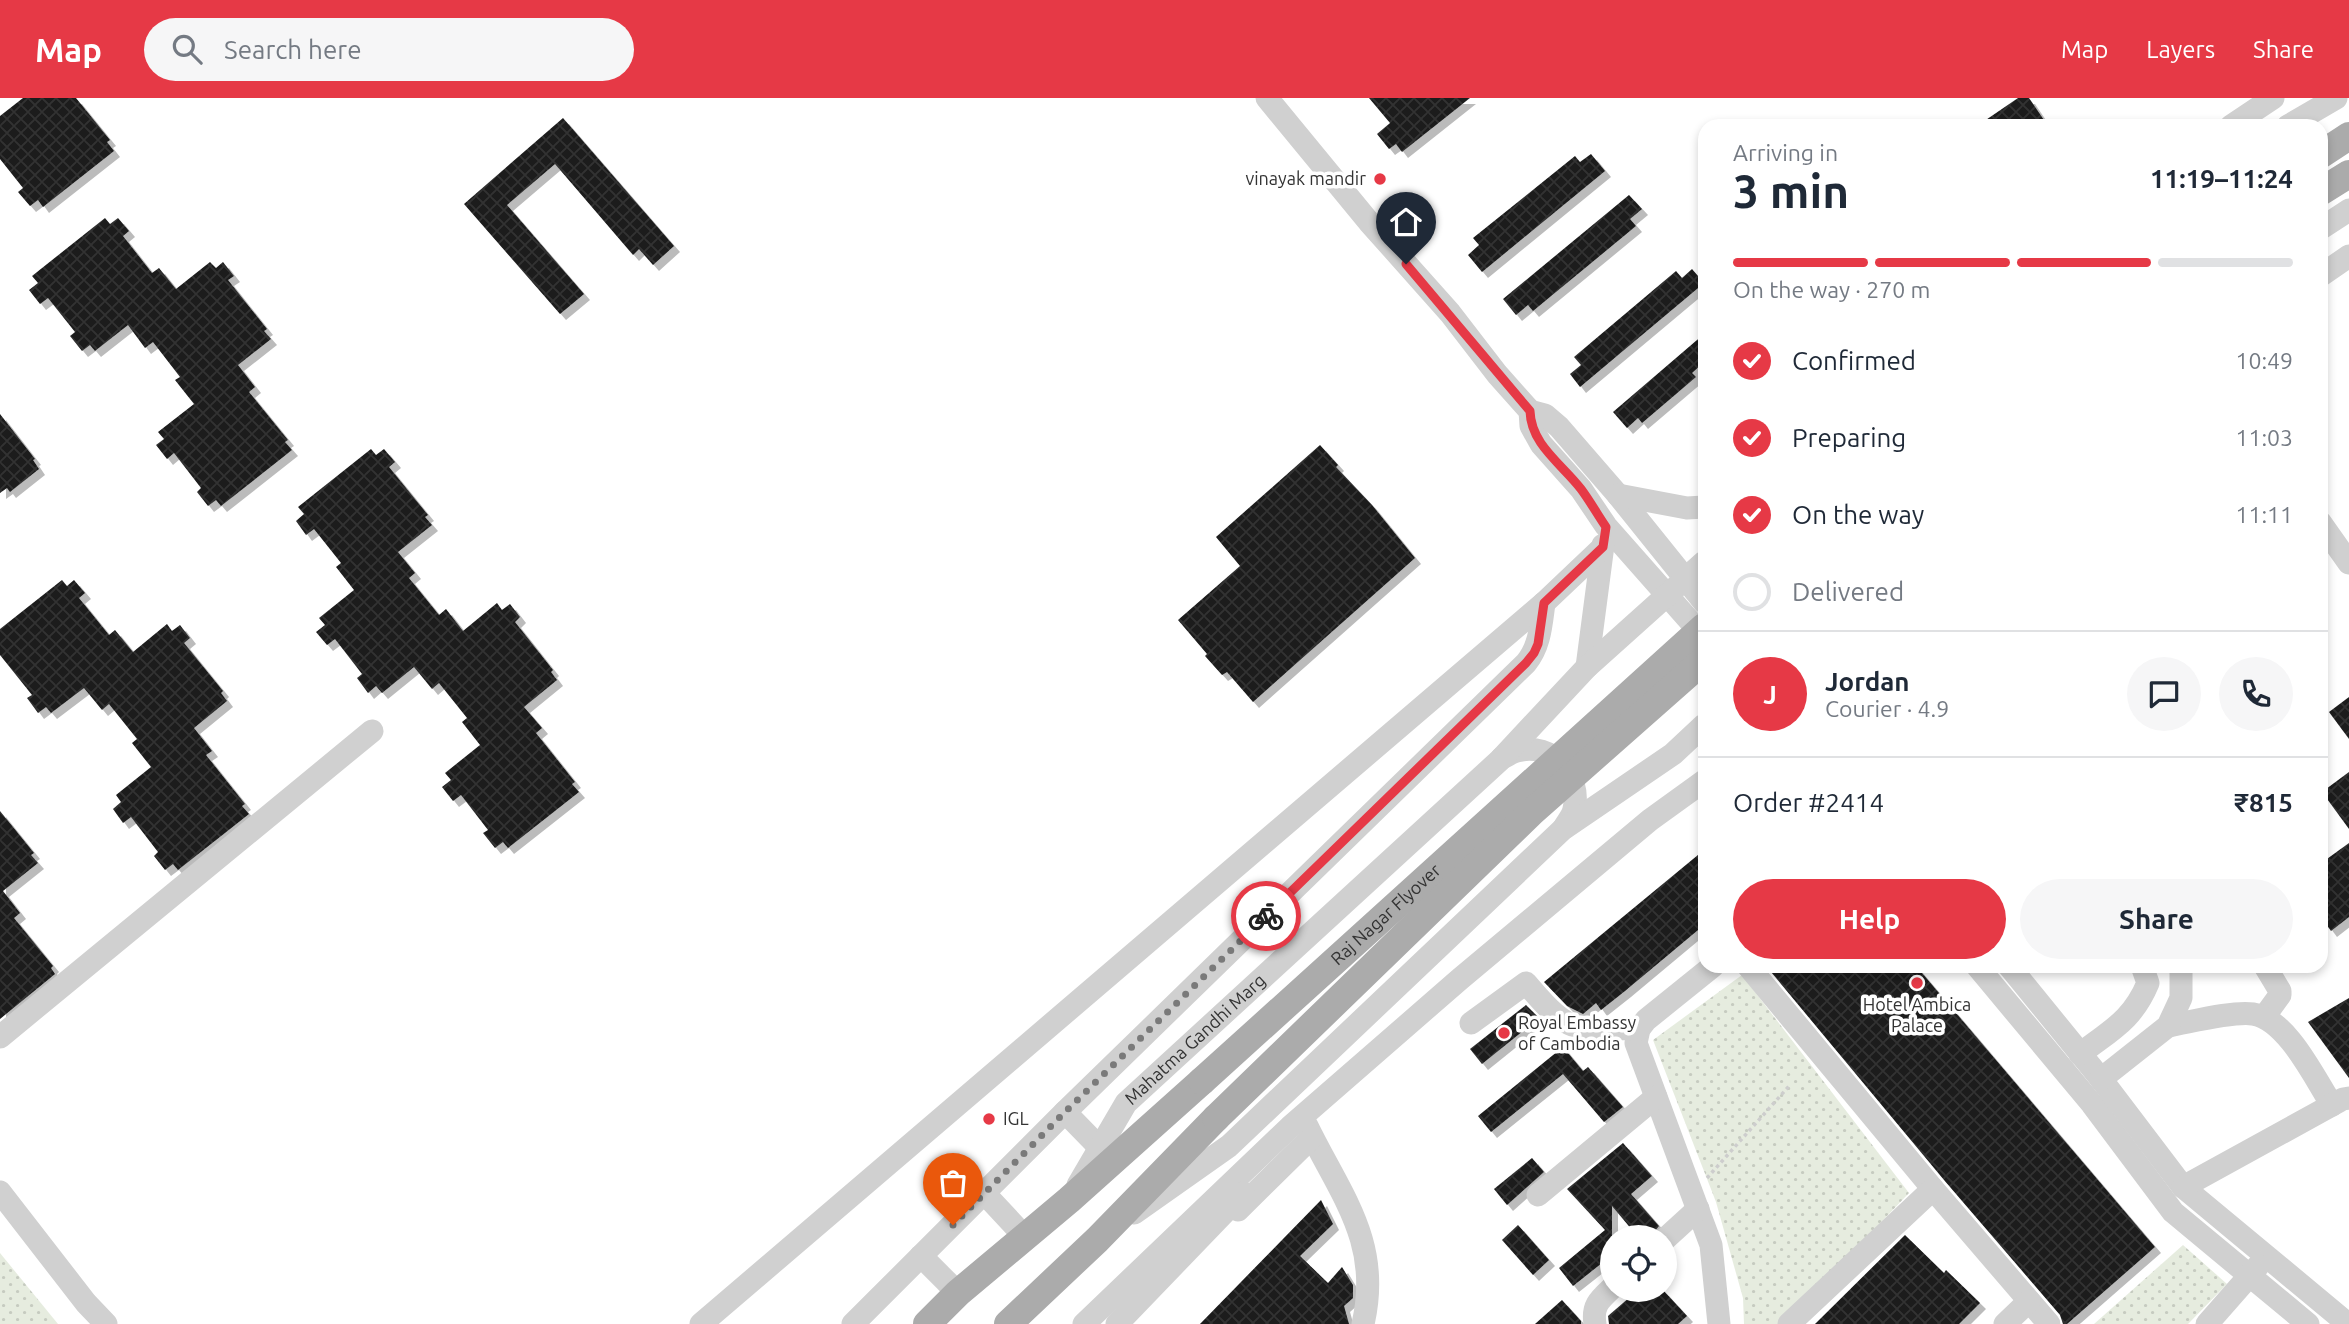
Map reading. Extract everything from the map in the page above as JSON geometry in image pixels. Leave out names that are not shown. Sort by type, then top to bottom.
[{"type":"main road","points":[[2328,150],[2349,136]]},
{"type":"main road","points":[[2328,188],[2349,174]]},
{"type":"main road","name":"Raj Nagar Flyover","points":[[1069,1200],[1698,632]]},
{"type":"main road","name":"Raj Nagar Flyover","points":[[1097,1240],[1216,1118],[1533,811],[1698,665]]},
{"type":"main road","name":"Mahatma Gandhi Marg","points":[[927,1324],[958,1293],[1069,1200]]},
{"type":"main road","points":[[1008,1324],[1097,1240]]},
{"type":"street","points":[[1267,98],[1369,222],[1450,313],[1497,374],[1530,411],[1545,415],[1559,427],[1618,495],[1698,595]]},
{"type":"street","points":[[2242,119],[2273,98]]},
{"type":"street","points":[[2300,119],[2336,98]]},
{"type":"street","points":[[2328,223],[2349,209]]},
{"type":"street","points":[[2328,270],[2349,256]]},
{"type":"street","points":[[1530,411],[1531,426],[1541,444],[1581,489],[1604,537],[1667,595],[1698,630]]},
{"type":"street","points":[[1618,495],[1687,508],[1698,507]]},
{"type":"street","points":[[2328,533],[2349,563]]},
{"type":"street","points":[[701,1324],[1544,603],[1604,537]]},
{"type":"street","points":[[1587,667],[1604,537]]},
{"type":"street","name":"Mahatma Gandhi Marg","points":[[1069,1200],[1126,1103],[1500,760],[1587,667],[1698,567]]},
{"type":"street","points":[[853,1324],[1065,1112],[1526,663],[1538,644],[1544,603]]},
{"type":"street","points":[[0,1037],[372,731]]},
{"type":"street","points":[[1097,1240],[1229,1146],[1563,829],[1673,754],[1698,731]]},
{"type":"street","points":[[1673,754],[1698,748]]},
{"type":"street","points":[[1500,760],[1518,751],[1538,750],[1556,758],[1570,773],[1576,792],[1574,812],[1563,829]]},
{"type":"street","points":[[1117,1324],[1307,1127],[1460,979],[1659,813],[1698,785]]},
{"type":"street","points":[[1438,948],[1460,979]]},
{"type":"street","points":[[1704,973],[1646,1020],[1639,1028],[1636,1043],[1711,1245],[1719,1324]]},
{"type":"street","points":[[1754,973],[2049,1324]]},
{"type":"street","points":[[1983,973],[2092,1104],[2173,1212],[2308,1324]]},
{"type":"street","points":[[2015,973],[2101,1079],[2183,1187],[2348,1324]]},
{"type":"street","points":[[2080,1054],[2128,1017],[2140,1002],[2148,983],[2144,973]]},
{"type":"street","points":[[2101,1079],[2168,1026],[2181,998],[2181,973]]},
{"type":"street","points":[[2264,1017],[2280,991],[2269,973]]},
{"type":"street","points":[[1471,1023],[1526,983],[1541,1001],[1563,1020],[1580,1028],[1639,1028]]},
{"type":"street","points":[[2168,1026],[2241,1014],[2264,1017],[2286,1035],[2340,1102],[2183,1187]]},
{"type":"street","points":[[1538,1195],[1656,1097]]},
{"type":"street","points":[[1065,1112],[1100,1148]]},
{"type":"street","points":[[1084,1324],[1307,1127]]},
{"type":"street","points":[[1129,1324],[1307,1127]]},
{"type":"street","points":[[1307,1127],[1354,1216],[1367,1256],[1369,1300],[1363,1324]]},
{"type":"street","points":[[1789,1324],[1933,1189]]},
{"type":"street","points":[[0,1192],[86,1303],[106,1324]]},
{"type":"street","points":[[985,1194],[1025,1237]]},
{"type":"street","points":[[1676,1225],[1695,1202]]},
{"type":"street","points":[[921,1256],[958,1293]]},
{"type":"street","points":[[2207,1324],[2266,1257]]},
{"type":"street","points":[[1595,1324],[1594,1309],[1600,1298]]},
{"type":"street","points":[[2006,1324],[2029,1301]]},
{"type":"path","points":[[1695,1202],[1790,1085]]},
{"type":"shaded area","points":[[1742,975],[1909,1193],[1784,1324],[1744,1324],[1743,1298],[1716,1202],[1653,1040]]},
{"type":"shaded area","points":[[2183,1245],[2227,1284],[2188,1324],[2094,1324]]},
{"type":"shaded area","points":[[0,1253],[58,1324],[0,1324]]},
{"type":"building","points":[[23,98],[76,98],[110,140],[107,142],[114,151],[43,207],[38,200],[30,206],[18,192],[23,188],[0,159],[0,116]]},
{"type":"building","points":[[1369,98],[1470,98],[1402,152],[1396,144],[1389,149],[1377,134],[1390,123]]},
{"type":"building","points":[[2018,98],[2029,98],[2043,119],[1987,119]]},
{"type":"building","points":[[563,118],[674,246],[653,265],[639,249],[633,255],[555,164],[507,205],[584,294],[560,314],[464,204]]},
{"type":"building","points":[[1591,154],[1605,171],[1482,272],[1468,255],[1479,245],[1473,238],[1575,156],[1580,162]]},
{"type":"building","points":[[1629,195],[1642,209],[1630,219],[1636,226],[1533,311],[1528,305],[1516,315],[1503,299]]},
{"type":"building","points":[[105,218],[110,224],[118,218],[129,231],[123,236],[152,273],[159,268],[176,289],[210,262],[216,268],[223,262],[234,276],[228,280],[267,329],[264,331],[271,339],[238,365],[255,387],[249,392],[288,440],[285,442],[292,450],[221,506],[216,500],[208,506],[197,492],[201,488],[174,453],[167,459],[156,445],[164,439],[158,432],[194,404],[175,380],[180,377],[153,342],[145,348],[128,325],[95,351],[90,345],[82,351],[70,336],[75,332],[48,298],[40,304],[29,290],[38,283],[32,276]]},
{"type":"building","points":[[1692,269],[1698,276],[1698,288],[1580,387],[1570,374],[1581,365],[1574,357],[1676,271],[1682,278]]},
{"type":"building","points":[[1698,339],[1698,368],[1692,373],[1696,377],[1642,423],[1638,418],[1627,428],[1613,412]]},
{"type":"building","points":[[0,414],[35,459],[33,460],[39,469],[10,492],[7,488],[0,493]]},
{"type":"building","points":[[1320,445],[1415,558],[1253,702],[1227,672],[1222,675],[1178,620],[1240,566],[1216,537]]},
{"type":"building","points":[[371,449],[376,455],[384,449],[395,462],[389,467],[428,515],[425,517],[432,525],[398,552],[415,573],[409,578],[439,615],[446,609],[463,631],[497,603],[502,610],[510,604],[520,617],[515,622],[553,670],[551,672],[557,680],[524,707],[542,728],[536,733],[575,782],[572,784],[579,792],[508,848],[503,842],[495,848],[483,833],[488,830],[461,795],[453,801],[442,787],[451,780],[445,773],[480,745],[462,722],[467,718],[439,683],[432,689],[414,667],[382,693],[376,686],[368,693],[357,678],[362,674],[335,639],[327,645],[316,632],[325,625],[319,618],[354,590],[336,567],[341,563],[314,529],[306,535],[296,521],[304,514],[298,507]]},
{"type":"building","points":[[62,580],[67,586],[74,580],[85,593],[79,598],[109,635],[115,630],[133,652],[167,624],[172,631],[180,625],[190,638],[184,643],[223,691],[221,693],[227,701],[194,728],[212,751],[206,755],[245,804],[242,806],[249,814],[178,870],[173,864],[165,870],[154,856],[158,852],[131,817],[123,823],[113,809],[121,802],[116,795],[151,767],[132,743],[137,739],[109,704],[102,710],[84,688],[51,713],[46,707],[38,713],[27,698],[32,695],[0,655],[0,629]]},
{"type":"building","points":[[2349,697],[2349,739],[2329,712]]},
{"type":"building","points":[[2349,772],[2349,829],[2328,800],[2328,788]]},
{"type":"building","points":[[0,811],[34,853],[31,855],[38,863],[3,891],[20,913],[14,918],[53,966],[51,968],[55,974],[0,1019]]},
{"type":"building","points":[[2349,843],[2349,917],[2331,931],[2328,927],[2328,858]]},
{"type":"building","points":[[1698,855],[1698,930],[1625,991],[1601,1010],[1596,1003],[1583,1014],[1567,1006],[1544,982]]},
{"type":"building","points":[[1772,973],[1922,973],[2155,1247],[2067,1324],[2063,1324],[2060,1315]]},
{"type":"building","points":[[2349,998],[2349,1078],[2308,1022]]},
{"type":"building","points":[[1526,1005],[1539,1018],[1482,1064],[1470,1049]]},
{"type":"building","points":[[1563,1047],[1583,1071],[1588,1067],[1623,1107],[1604,1122],[1563,1074],[1491,1132],[1478,1116]]},
{"type":"building","points":[[1623,1143],[1652,1176],[1631,1194],[1658,1225],[1628,1225],[1612,1206],[1612,1225],[1600,1225],[1567,1189]]},
{"type":"building","points":[[1532,1158],[1544,1172],[1507,1205],[1494,1189]]},
{"type":"building","points":[[1321,1200],[1333,1224],[1300,1256],[1328,1283],[1342,1267],[1353,1285],[1353,1298],[1344,1306],[1349,1324],[1200,1324]]},
{"type":"building","points":[[1518,1225],[1549,1260],[1533,1275],[1502,1240]]},
{"type":"building","points":[[1600,1234],[1600,1265],[1573,1286],[1559,1268]]},
{"type":"building","points":[[1905,1235],[1980,1303],[1959,1324],[1815,1324]]},
{"type":"building","points":[[1562,1300],[1581,1324],[1535,1324]]},
{"type":"building","points":[[1624,1302],[1674,1302],[1687,1316],[1678,1324],[1609,1324],[1608,1316]]},
{"type":"way so far","points":[[953,1225],[1266,916]]},
{"type":"place","name":"vinayak mandir","points":[[1380,179]]},
{"type":"place","name":"Hotel Ambica Palace","points":[[1917,983]]},
{"type":"place","name":"Royal Embassy of Cambodia","points":[[1504,1033]]},
{"type":"place","name":"IGL","points":[[989,1119]]},
{"type":"route","points":[[1266,916],[1526,663],[1538,644],[1544,603],[1603,547],[1606,527],[1581,489],[1541,444],[1531,426],[1530,411],[1406,264]]}]
